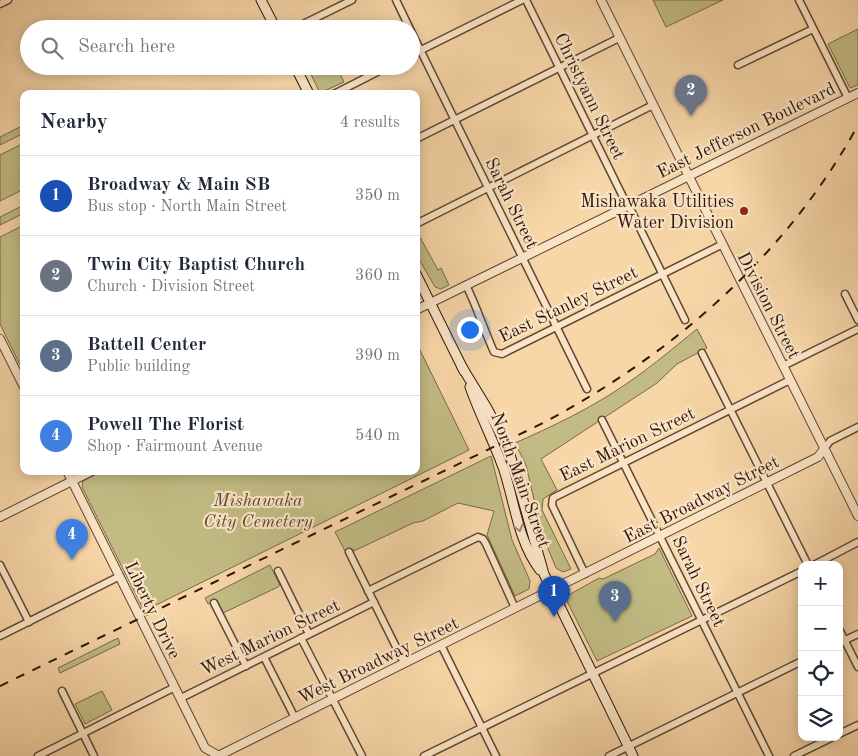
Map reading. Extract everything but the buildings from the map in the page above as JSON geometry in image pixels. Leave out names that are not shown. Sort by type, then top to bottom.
[{"type":"main road","points":[[261,0],[271,20]]},
{"type":"main road","points":[[300,75],[307,90]]},
{"type":"main road","name":"North Main Street","points":[[420,281],[432,302],[462,367],[500,458],[530,557],[544,574],[633,756]]},
{"type":"street","points":[[0,4],[8,0]]},
{"type":"street","points":[[311,20],[352,0]]},
{"type":"street","name":"Sarah Street","points":[[396,0],[406,20]]},
{"type":"street","points":[[421,51],[524,0]]},
{"type":"street","name":"Christyann Street","points":[[524,0],[685,320]]},
{"type":"street","name":"Division Street","points":[[601,0],[721,245],[858,516]]},
{"type":"street","points":[[799,0],[848,98]]},
{"type":"street","points":[[738,65],[814,29]]},
{"type":"street","points":[[420,137],[620,38]]},
{"type":"street","name":"Sarah Street","points":[[421,51],[587,388]]},
{"type":"street","points":[[342,90],[371,75]]},
{"type":"street","name":"East Jefferson Boulevard","points":[[420,308],[627,204],[858,93]]},
{"type":"street","points":[[420,222],[653,106]]},
{"type":"street","name":"East Stanley Street","points":[[466,285],[480,312],[486,334],[494,352],[498,355],[557,328],[721,245]]},
{"type":"street","points":[[845,294],[858,320]]},
{"type":"street","points":[[783,366],[858,329]]},
{"type":"street","points":[[0,339],[20,379]]},
{"type":"street","points":[[702,353],[806,561]]},
{"type":"street","name":"East Marion Street","points":[[585,574],[552,505],[552,500],[790,380]]},
{"type":"street","name":"Sarah Street","points":[[602,420],[769,756]]},
{"type":"street","name":"East Broadway Street","points":[[552,590],[818,457],[830,441],[858,427]]},
{"type":"street","name":"Liberty Drive","points":[[69,475],[205,748],[217,756]]},
{"type":"street","points":[[0,517],[84,475]]},
{"type":"street","points":[[368,591],[478,537],[483,539],[486,544],[515,608]]},
{"type":"street","points":[[822,561],[858,542]]},
{"type":"street","points":[[349,552],[404,664]]},
{"type":"street","points":[[0,564],[29,622]]},
{"type":"street","points":[[278,571],[309,634]]},
{"type":"street","points":[[424,756],[798,573]]},
{"type":"street","points":[[0,636],[120,576]]},
{"type":"street","name":"West Broadway Street","points":[[217,756],[552,590]]},
{"type":"street","name":"West Marion Street","points":[[181,698],[374,602]]},
{"type":"street","points":[[214,603],[246,666]]},
{"type":"street","points":[[843,642],[858,634]]},
{"type":"street","points":[[301,638],[362,756]]},
{"type":"street","points":[[843,644],[858,667]]},
{"type":"street","points":[[441,645],[496,756]]},
{"type":"street","points":[[264,657],[295,718]]},
{"type":"street","points":[[609,756],[798,664]]},
{"type":"street","points":[[38,756],[175,687]]},
{"type":"street","points":[[62,691],[94,756]]},
{"type":"street","points":[[843,732],[858,725]]},
{"type":"street","points":[[794,756],[825,741]]},
{"type":"green space","points":[[653,0],[723,0],[666,27]]},
{"type":"green space","points":[[858,29],[858,85],[850,88],[828,44]]},
{"type":"green space","points":[[311,75],[340,75],[344,82],[327,90],[319,90]]},
{"type":"green space","points":[[20,127],[20,135],[0,145],[0,137]]},
{"type":"green space","points":[[20,145],[20,191],[0,201],[0,155]]},
{"type":"green space","points":[[20,207],[20,215],[0,225],[0,217]]},
{"type":"green space","points":[[20,227],[20,365],[0,324],[0,237]]},
{"type":"green space","points":[[420,237],[438,270],[441,268],[449,285],[441,289],[435,287],[420,261]]},
{"type":"green space","points":[[697,329],[707,348],[677,364],[657,383],[541,459],[557,490],[543,499],[542,510],[571,569],[563,572],[556,568],[542,534],[526,465],[515,443],[566,419],[614,392],[646,370]]},
{"type":"green space","points":[[420,350],[469,450],[420,474]]},
{"type":"green space","points":[[491,456],[512,540],[530,581],[529,589],[515,596],[487,535],[494,511],[458,503],[423,521],[413,523],[346,553],[335,532]]},
{"type":"green space","name":"Mishawaka City Cemetery","points":[[94,475],[419,475],[144,611],[82,487],[83,481]]},
{"type":"green space","points":[[659,548],[692,616],[597,661],[565,597],[599,578],[603,579],[655,554]]},
{"type":"green space","points":[[270,565],[280,585],[278,587],[223,613],[217,600],[208,604],[205,598]]},
{"type":"green space","points":[[118,638],[120,644],[60,673],[58,668]]},
{"type":"green space","points":[[102,691],[112,710],[85,724],[75,704]]},
{"type":"railway","points":[[0,686],[543,423],[591,396],[637,366],[681,333],[723,297],[761,258],[797,217],[829,172],[858,125]]},
{"type":"place","name":"Twin City Baptist Church","points":[[691,116]]},
{"type":"place","name":"Mishawaka Utilities Water Division","points":[[744,211]]},
{"type":"place","name":"Powell The Florist","points":[[72,560]]},
{"type":"place","name":"Broadway & Main SB","points":[[554,617]]},
{"type":"place","name":"Battell Center","points":[[615,622]]}]
